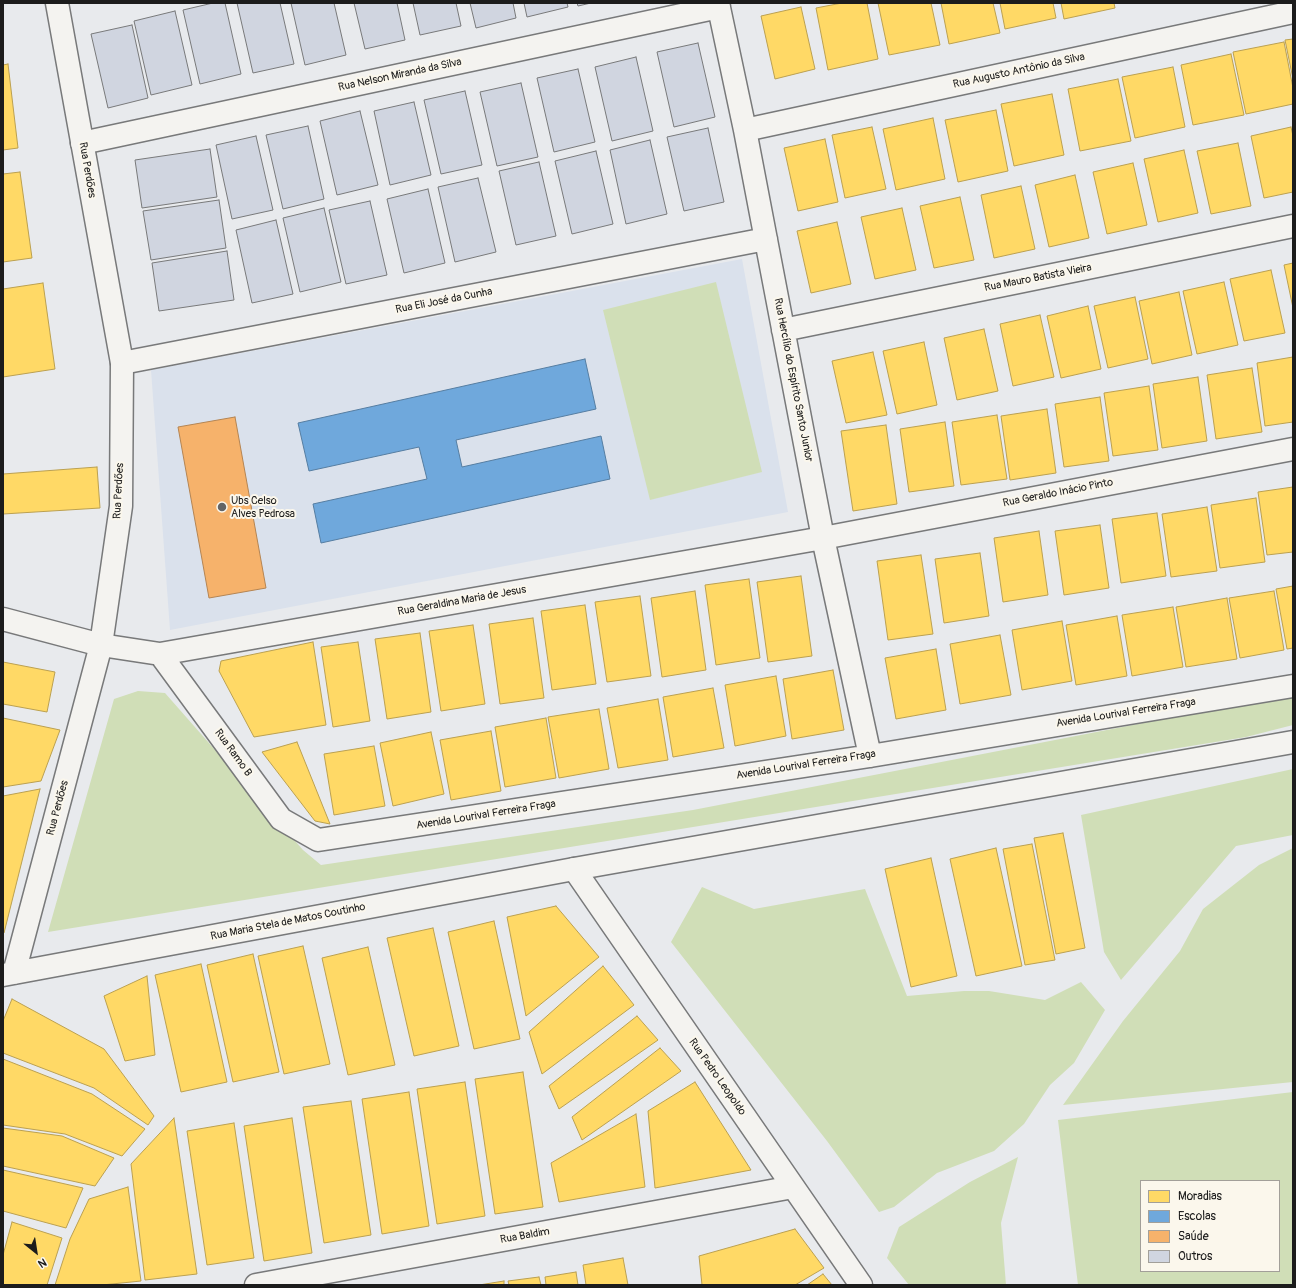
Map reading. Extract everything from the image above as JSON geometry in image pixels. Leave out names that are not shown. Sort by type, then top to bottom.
[{"type":"street","name":"Rua Perdões","points":[[9,974],[101,646],[120,506],[122,363],[56,3]]},
{"type":"street","name":"Rua Nelson Miranda da Silva","points":[[82,143],[718,5]]},
{"type":"street","name":"Rua Hercílio do Espírito Santo Junior","points":[[718,5],[745,130],[823,538],[870,756]]},
{"type":"street","name":"Rua Augusto Antônio da Silva","points":[[745,130],[1293,12]]},
{"type":"street","name":"Rua Mauro Batista Vieira","points":[[783,330],[1293,226]]},
{"type":"street","name":"Rua Eli José da Cunha","points":[[122,363],[766,239]]},
{"type":"street","name":"Rua Geraldo Inácio Pinto","points":[[823,538],[1293,449]]},
{"type":"street","name":"Rua Geraldina Maria de Jesus","points":[[3,619],[101,646],[160,654],[823,538]]},
{"type":"street","name":"Rua Ramo B","points":[[160,654],[281,819],[318,840]]},
{"type":"street","name":"Avenida Lourival Ferreira Fraga","points":[[318,840],[870,756],[1293,686]]},
{"type":"street","points":[[574,869],[1293,742]]},
{"type":"street","name":"Rua Maria Stela de Matos Coutinho","points":[[9,974],[574,869]]},
{"type":"street","name":"Rua Pedro Leopoldo","points":[[574,869],[862,1285]]},
{"type":"street","name":"Rua Baldim","points":[[256,1285],[793,1187]]},
{"type":"shaded area","points":[[742,259],[788,512],[170,630],[151,370]]},
{"type":"green space","points":[[716,282],[762,472],[650,500],[603,310]]},
{"type":"green space","points":[[138,691],[165,693],[303,850],[321,865],[693,810],[1293,694],[1293,725],[1246,737],[48,932],[114,699]]},
{"type":"green space","points":[[1293,769],[1293,835],[1236,846],[1121,980],[1104,952],[1081,815]]},
{"type":"green space","points":[[1293,848],[1293,1082],[1063,1105],[1123,1021],[1180,951],[1203,909],[1259,865]]},
{"type":"green space","points":[[702,887],[754,909],[865,889],[907,996],[964,991],[989,991],[1045,1000],[1081,982],[1105,1010],[1074,1063],[1050,1085],[1024,1124],[994,1151],[937,1173],[894,1207],[879,1212],[827,1141],[671,942]]},
{"type":"green space","points":[[1293,1092],[1293,1285],[1078,1285],[1058,1120]]},
{"type":"green space","points":[[1018,1157],[1001,1223],[1006,1285],[909,1285],[887,1258],[899,1227],[970,1182]]},
{"type":"building: Moradias","points":[[842,3],[867,3],[878,59],[828,70],[816,8]]},
{"type":"building: Moradias","points":[[878,3],[931,3],[940,45],[889,55]]},
{"type":"building: Moradias","points":[[941,3],[993,3],[1000,33],[949,44]]},
{"type":"building: Moradias","points":[[1000,3],[1053,3],[1056,18],[1005,29]]},
{"type":"building: Moradias","points":[[1061,3],[1114,3],[1115,8],[1064,19]]},
{"type":"building: Moradias","points":[[801,7],[815,69],[775,79],[761,16]]},
{"type":"building: Moradias","points":[[1293,39],[1293,79],[1285,40]]},
{"type":"building: Moradias","points":[[1284,42],[1293,88],[1293,104],[1246,114],[1233,52]]},
{"type":"building: Moradias","points":[[1231,54],[1244,115],[1193,125],[1181,65]]},
{"type":"building: Moradias","points":[[8,64],[18,148],[3,150],[3,65]]},
{"type":"building: Moradias","points":[[1173,67],[1185,127],[1135,138],[1122,77]]},
{"type":"building: Moradias","points":[[1118,79],[1131,141],[1080,151],[1068,89]]},
{"type":"building: Moradias","points":[[1052,94],[1064,155],[1014,166],[1001,104]]},
{"type":"building: Moradias","points":[[996,110],[1008,171],[958,182],[945,120]]},
{"type":"building: Moradias","points":[[933,118],[945,179],[896,190],[883,129]]},
{"type":"building: Moradias","points":[[872,127],[886,189],[845,198],[832,135]]},
{"type":"building: Moradias","points":[[1291,127],[1293,136],[1293,192],[1264,198],[1251,136]]},
{"type":"building: Moradias","points":[[825,139],[838,202],[798,211],[784,148]]},
{"type":"building: Moradias","points":[[1238,143],[1251,206],[1211,214],[1197,151]]},
{"type":"building: Moradias","points":[[1184,150],[1198,213],[1158,222],[1144,159]]},
{"type":"building: Moradias","points":[[1133,163],[1147,225],[1107,234],[1093,172]]},
{"type":"building: Moradias","points":[[20,172],[32,258],[3,262],[3,174]]},
{"type":"building: Moradias","points":[[1075,175],[1089,238],[1049,247],[1035,185]]},
{"type":"building: Moradias","points":[[1021,186],[1035,249],[994,258],[981,195]]},
{"type":"building: Moradias","points":[[960,197],[974,260],[934,268],[920,206]]},
{"type":"building: Moradias","points":[[902,208],[916,270],[875,279],[861,217]]},
{"type":"building: Moradias","points":[[837,222],[851,284],[811,293],[797,231]]},
{"type":"building: Moradias","points":[[1293,263],[1293,308],[1284,265]]},
{"type":"building: Moradias","points":[[1271,270],[1285,333],[1244,341],[1230,279]]},
{"type":"building: Moradias","points":[[1224,282],[1238,345],[1197,354],[1183,291]]},
{"type":"building: Moradias","points":[[43,283],[55,369],[3,377],[3,289]]},
{"type":"building: Moradias","points":[[1179,292],[1192,355],[1152,364],[1139,301]]},
{"type":"building: Moradias","points":[[1135,297],[1148,359],[1108,368],[1094,306]]},
{"type":"building: Moradias","points":[[1088,306],[1101,369],[1061,378],[1047,316]]},
{"type":"building: Moradias","points":[[1040,315],[1054,377],[1013,386],[1000,324]]},
{"type":"building: Moradias","points":[[984,329],[998,391],[957,400],[944,338]]},
{"type":"building: Moradias","points":[[924,342],[937,405],[897,414],[883,351]]},
{"type":"building: Moradias","points":[[873,352],[887,415],[846,423],[832,361]]},
{"type":"building: Moradias","points":[[1293,357],[1293,422],[1265,426],[1257,363]]},
{"type":"building: Moradias","points":[[1252,368],[1262,432],[1216,439],[1207,375]]},
{"type":"building: Moradias","points":[[1198,377],[1207,441],[1162,448],[1153,384]]},
{"type":"building: Moradias","points":[[1149,386],[1158,450],[1113,456],[1104,393]]},
{"type":"building: Moradias","points":[[1100,397],[1109,461],[1064,467],[1055,404]]},
{"type":"building: Moradias","points":[[1047,409],[1056,473],[1010,480],[1001,416]]},
{"type":"building: Moradias","points":[[997,415],[1007,479],[961,485],[952,422]]},
{"type":"building: Moradias","points":[[945,422],[954,486],[909,492],[900,429]]},
{"type":"building: Moradias","points":[[886,425],[897,504],[853,511],[841,431]]},
{"type":"building: Moradias","points":[[97,467],[100,508],[3,514],[3,474]]},
{"type":"building: Moradias","points":[[1293,487],[1293,552],[1267,555],[1258,492]]},
{"type":"building: Moradias","points":[[1256,498],[1265,562],[1220,568],[1211,505]]},
{"type":"building: Moradias","points":[[1207,507],[1217,571],[1171,577],[1162,514]]},
{"type":"building: Moradias","points":[[1157,513],[1166,576],[1121,583],[1112,519]]},
{"type":"building: Moradias","points":[[1100,525],[1109,588],[1064,595],[1055,531]]},
{"type":"building: Moradias","points":[[1039,531],[1048,595],[1003,602],[994,538]]},
{"type":"building: Moradias","points":[[980,553],[989,616],[944,623],[935,559]]},
{"type":"building: Moradias","points":[[921,555],[933,634],[888,640],[877,561]]},
{"type":"building: Moradias","points":[[801,576],[812,656],[768,662],[757,582]]},
{"type":"building: Moradias","points":[[749,579],[760,658],[716,665],[705,585]]},
{"type":"building: Moradias","points":[[1293,586],[1293,648],[1287,649],[1276,589]]},
{"type":"building: Moradias","points":[[695,591],[706,670],[662,677],[651,598]]},
{"type":"building: Moradias","points":[[1274,591],[1284,650],[1240,658],[1229,598]]},
{"type":"building: Moradias","points":[[640,596],[651,676],[607,682],[595,602]]},
{"type":"building: Moradias","points":[[1227,598],[1237,659],[1186,667],[1176,607]]},
{"type":"building: Moradias","points":[[585,605],[596,684],[552,690],[541,611]]},
{"type":"building: Moradias","points":[[1173,607],[1183,667],[1132,676],[1122,615]]},
{"type":"building: Moradias","points":[[1117,616],[1127,676],[1076,685],[1066,625]]},
{"type":"building: Moradias","points":[[533,618],[544,698],[500,704],[489,624]]},
{"type":"building: Moradias","points":[[1062,621],[1072,681],[1022,690],[1012,630]]},
{"type":"building: Moradias","points":[[473,625],[485,704],[441,711],[429,631]]},
{"type":"building: Moradias","points":[[420,633],[431,712],[387,719],[375,639]]},
{"type":"building: Moradias","points":[[1000,635],[1011,695],[960,704],[950,644]]},
{"type":"building: Moradias","points":[[313,642],[326,725],[254,737],[219,671],[221,661]]},
{"type":"building: Moradias","points":[[358,642],[370,721],[333,727],[321,647]]},
{"type":"building: Moradias","points":[[936,649],[946,710],[896,719],[885,658]]},
{"type":"building: Moradias","points":[[3,662],[55,672],[47,712],[3,704]]},
{"type":"building: Moradias","points":[[833,670],[844,730],[792,739],[783,679]]},
{"type":"building: Moradias","points":[[776,676],[786,736],[735,746],[725,685]]},
{"type":"building: Moradias","points":[[713,688],[724,748],[673,757],[663,697]]},
{"type":"building: Moradias","points":[[658,699],[668,760],[618,768],[607,708]]},
{"type":"building: Moradias","points":[[599,709],[609,769],[559,778],[548,717]]},
{"type":"building: Moradias","points":[[3,718],[60,730],[41,781],[3,787]]},
{"type":"building: Moradias","points":[[546,718],[556,778],[505,787],[495,727]]},
{"type":"building: Moradias","points":[[491,731],[501,791],[451,800],[440,740]]},
{"type":"building: Moradias","points":[[431,732],[444,794],[393,806],[380,743]]},
{"type":"building: Moradias","points":[[297,742],[330,824],[315,821],[262,752]]},
{"type":"building: Moradias","points":[[374,746],[385,806],[334,815],[324,754]]},
{"type":"building: Moradias","points":[[40,789],[4,933],[3,934],[3,796]]},
{"type":"building: Moradias","points":[[1063,833],[1085,948],[1056,954],[1034,838]]},
{"type":"building: Moradias","points":[[1032,844],[1055,960],[1025,965],[1003,849]]},
{"type":"building: Moradias","points":[[996,848],[1022,966],[976,976],[950,859]]},
{"type":"building: Moradias","points":[[931,858],[957,976],[911,987],[885,869]]},
{"type":"building: Moradias","points":[[556,906],[599,957],[526,1016],[507,917]]},
{"type":"building: Moradias","points":[[494,921],[520,1039],[474,1049],[448,932]]},
{"type":"building: Moradias","points":[[433,928],[459,1046],[414,1056],[387,938]]},
{"type":"building: Moradias","points":[[303,946],[330,1064],[284,1074],[258,956]]},
{"type":"building: Moradias","points":[[368,947],[395,1065],[348,1075],[322,958]]},
{"type":"building: Moradias","points":[[253,954],[279,1072],[233,1082],[207,965]]},
{"type":"building: Moradias","points":[[201,964],[227,1082],[181,1092],[155,975]]},
{"type":"building: Moradias","points":[[603,966],[634,1005],[542,1074],[529,1032]]},
{"type":"building: Moradias","points":[[147,976],[155,1055],[125,1061],[104,996]]},
{"type":"building: Moradias","points":[[12,999],[104,1049],[154,1116],[148,1125],[94,1088],[3,1053],[3,1021]]},
{"type":"building: Moradias","points":[[637,1016],[658,1040],[559,1109],[549,1086]]},
{"type":"building: Moradias","points":[[660,1048],[681,1071],[582,1140],[572,1117]]},
{"type":"building: Moradias","points":[[3,1059],[92,1094],[145,1129],[122,1156],[65,1134],[3,1125]]},
{"type":"building: Moradias","points":[[523,1072],[543,1207],[495,1214],[475,1079]]},
{"type":"building: Moradias","points":[[465,1082],[485,1216],[437,1224],[417,1089]]},
{"type":"building: Moradias","points":[[695,1082],[751,1170],[655,1188],[648,1111]]},
{"type":"building: Moradias","points":[[409,1092],[429,1226],[382,1234],[362,1099]]},
{"type":"building: Moradias","points":[[351,1101],[371,1235],[324,1243],[303,1107]]},
{"type":"building: Moradias","points":[[636,1114],[645,1187],[559,1202],[551,1163]]},
{"type":"building: Moradias","points":[[174,1118],[197,1274],[145,1280],[131,1164]]},
{"type":"building: Moradias","points":[[292,1118],[312,1253],[264,1261],[244,1126]]},
{"type":"building: Moradias","points":[[234,1123],[254,1258],[207,1265],[187,1131]]},
{"type":"building: Moradias","points":[[3,1128],[62,1136],[114,1158],[95,1186],[3,1166]]},
{"type":"building: Moradias","points":[[3,1170],[83,1188],[66,1228],[3,1211]]},
{"type":"building: Moradias","points":[[128,1187],[141,1281],[102,1285],[55,1285],[70,1239],[89,1199]]},
{"type":"building: Moradias","points":[[12,1222],[62,1238],[47,1285],[3,1285],[3,1255]]},
{"type":"building: Moradias","points":[[795,1229],[824,1268],[795,1285],[702,1285],[699,1256]]},
{"type":"building: Moradias","points":[[623,1258],[628,1285],[586,1285],[583,1265]]},
{"type":"building: Moradias","points":[[576,1272],[578,1285],[546,1285],[545,1277]]},
{"type":"building: Moradias","points":[[823,1274],[832,1285],[807,1285]]},
{"type":"building: Moradias","points":[[539,1277],[541,1285],[509,1285],[508,1281]]},
{"type":"building: Moradias","points":[[504,1281],[504,1285],[479,1285]]},
{"type":"building: Escolas","points":[[585,359],[596,409],[456,440],[462,467],[601,436],[610,479],[321,543],[313,504],[427,479],[419,447],[309,471],[298,423]]},
{"type":"building: Saúde","name":"Ubs Celso Alves Pedrosa","points":[[235,417],[266,588],[209,598],[178,427]]},
{"type":"building: Outros","points":[[213,3],[225,3],[241,74],[200,84],[183,10]]},
{"type":"building: Outros","points":[[237,3],[280,3],[294,64],[253,73]]},
{"type":"building: Outros","points":[[291,3],[334,3],[346,55],[305,65]]},
{"type":"building: Outros","points":[[354,3],[397,3],[405,40],[365,49]]},
{"type":"building: Outros","points":[[413,3],[456,3],[461,26],[420,35]]},
{"type":"building: Outros","points":[[470,3],[513,3],[516,18],[476,28]]},
{"type":"building: Outros","points":[[524,3],[567,3],[568,7],[527,17]]},
{"type":"building: Outros","points":[[577,3],[591,3],[578,6]]},
{"type":"building: Outros","points":[[175,11],[192,85],[151,95],[134,21]]},
{"type":"building: Outros","points":[[132,25],[148,98],[108,108],[91,34]]},
{"type":"building: Outros","points":[[698,43],[715,117],[674,127],[657,52]]},
{"type":"building: Outros","points":[[636,57],[653,131],[612,141],[595,67]]},
{"type":"building: Outros","points":[[578,69],[595,142],[554,152],[537,78]]},
{"type":"building: Outros","points":[[521,83],[538,157],[497,166],[480,92]]},
{"type":"building: Outros","points":[[465,91],[482,165],[441,174],[424,100]]},
{"type":"building: Outros","points":[[414,102],[431,175],[390,185],[374,111]]},
{"type":"building: Outros","points":[[360,111],[378,185],[337,195],[320,121]]},
{"type":"building: Outros","points":[[308,126],[324,199],[283,209],[266,135]]},
{"type":"building: Outros","points":[[708,128],[724,202],[684,211],[667,137]]},
{"type":"building: Outros","points":[[256,136],[273,210],[232,219],[216,145]]},
{"type":"building: Outros","points":[[650,140],[667,214],[626,224],[610,150]]},
{"type":"building: Outros","points":[[210,149],[217,197],[142,208],[135,160]]},
{"type":"building: Outros","points":[[596,151],[613,224],[572,234],[555,161]]},
{"type":"building: Outros","points":[[539,162],[556,236],[516,245],[499,171]]},
{"type":"building: Outros","points":[[478,178],[496,252],[455,262],[438,187]]},
{"type":"building: Outros","points":[[428,189],[445,263],[404,273],[387,199]]},
{"type":"building: Outros","points":[[219,200],[226,248],[151,260],[143,211]]},
{"type":"building: Outros","points":[[370,201],[387,275],[346,284],[329,210]]},
{"type":"building: Outros","points":[[324,208],[341,282],[300,292],[283,218]]},
{"type":"building: Outros","points":[[276,220],[293,294],[252,303],[236,230]]},
{"type":"building: Outros","points":[[227,251],[234,300],[159,311],[152,263]]},
{"type":"place","name":"Ubs Celso Alves Pedrosa","points":[[222,507]]}]
